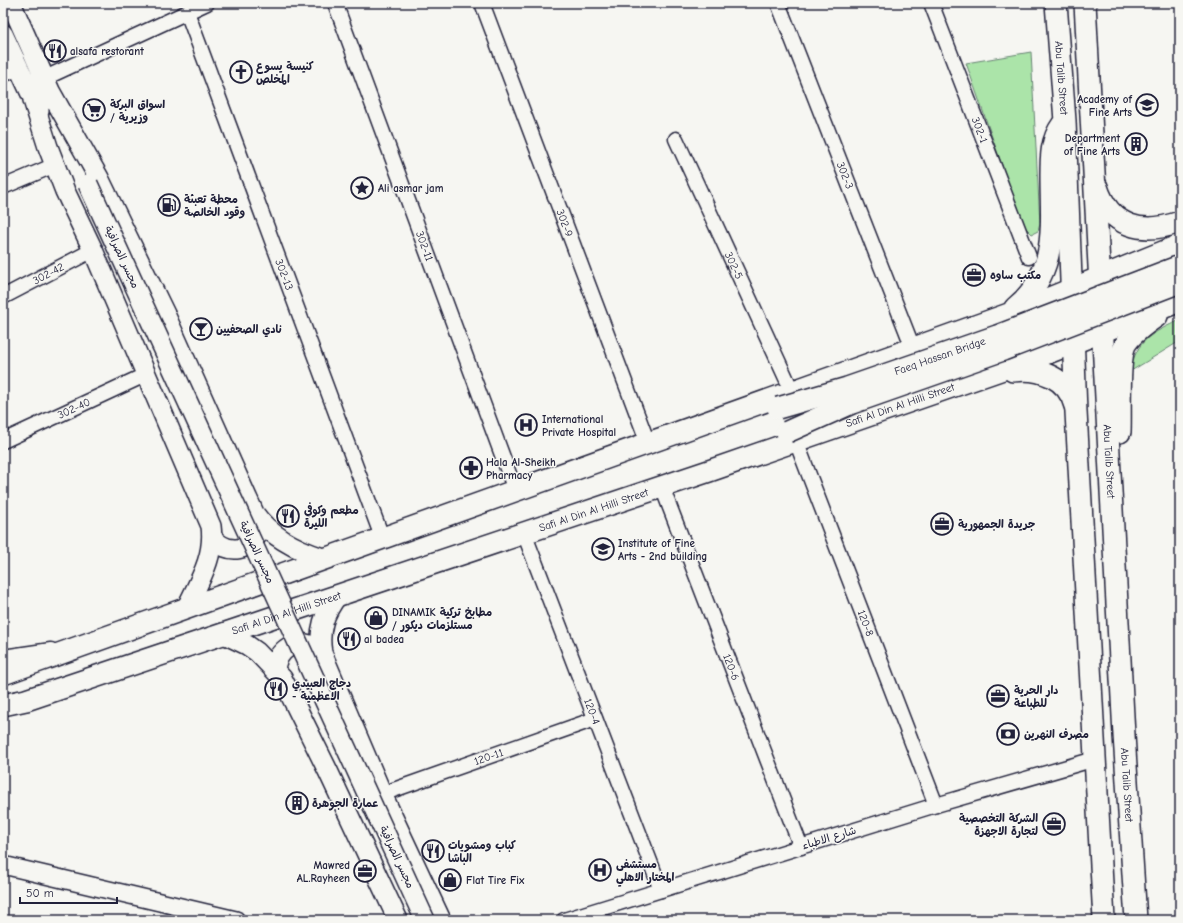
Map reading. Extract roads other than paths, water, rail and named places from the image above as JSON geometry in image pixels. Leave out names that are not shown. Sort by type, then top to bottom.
[{"type":"main road","points":[[10,3],[48,85],[106,192],[165,314],[250,505],[260,521],[289,544],[323,558]]},
{"type":"main road","name":"Abu Talib Street","points":[[1056,3],[1065,121],[1076,412],[1104,920]]},
{"type":"main road","name":"Abu Talib Street","points":[[1086,3],[1099,278],[1136,920]]},
{"type":"main road","points":[[3,34],[10,71],[33,100],[83,186]]},
{"type":"main road","points":[[48,85],[83,186]]},
{"type":"main road","points":[[33,100],[55,164],[93,250],[145,375],[208,515],[212,537],[210,558],[187,607]]},
{"type":"main road","points":[[1011,313],[1035,288],[1047,265],[1051,240],[1051,156],[1055,138],[1065,121]]},
{"type":"main road","points":[[1094,177],[1100,196],[1106,206],[1122,221],[1132,226],[1154,229],[1180,222]]},
{"type":"main road","name":"مجسر الصرافية","points":[[83,186],[438,917]]},
{"type":"main road","name":"مجسر الصرافية","points":[[83,186],[413,920]]},
{"type":"main road","points":[[7,667],[83,645],[1011,313],[1134,265],[1180,245]]},
{"type":"main road","points":[[1134,265],[1124,274],[1120,287],[1121,294],[1128,305],[1134,310],[1147,313]]},
{"type":"main road","name":"Faeq Hassan Bridge","points":[[693,426],[778,408],[847,388],[997,336],[1180,266]]},
{"type":"main road","name":"Faeq Hassan Bridge","points":[[709,471],[791,436],[852,403],[1003,350],[1180,282]]},
{"type":"main road","points":[[1110,475],[1119,440],[1121,366],[1125,345],[1139,329],[1178,302]]},
{"type":"main road","name":"Safi Al Din Al Hilli Street","points":[[791,436],[987,375],[1035,358],[1178,302]]},
{"type":"main road","points":[[1011,313],[1033,313],[1039,317],[1046,328],[1047,342],[1041,354],[1035,358]]},
{"type":"main road","points":[[987,375],[1019,370],[1041,371],[1052,376],[1068,391],[1074,401],[1076,412]]},
{"type":"main road","name":"Safi Al Din Al Hilli Street","points":[[3,705],[26,700],[709,471]]},
{"type":"main road","points":[[212,537],[221,546],[240,549],[251,544],[255,539],[260,527],[260,521]]},
{"type":"main road","points":[[338,595],[331,603],[323,621],[320,642],[322,653],[382,794],[438,917]]},
{"type":"main road","points":[[224,634],[247,645],[282,678],[328,771],[398,920]]},
{"type":"main road","points":[[274,669],[275,662],[282,652],[292,645],[305,644],[317,648],[322,653]]},
{"type":"main road","points":[[1099,837],[1130,836]]},
{"type":"street","points":[[48,85],[207,3]]},
{"type":"street","name":"302-11","points":[[335,3],[515,490]]},
{"type":"street","name":"302-9","points":[[482,3],[648,442]]},
{"type":"street","name":"302-3","points":[[778,3],[913,348]]},
{"type":"street","name":"302-1","points":[[930,3],[1029,258]]},
{"type":"street","name":"302-13","points":[[187,12],[382,537]]},
{"type":"street","name":"302-5","points":[[676,139],[792,391]]},
{"type":"street","points":[[3,186],[55,164]]},
{"type":"street","name":"302-42","points":[[3,297],[93,250]]},
{"type":"street","name":"302-40","points":[[3,441],[145,375]]},
{"type":"street","name":"120-8","points":[[791,436],[936,805]]},
{"type":"street","name":"120-6","points":[[662,487],[801,847]]},
{"type":"street","name":"120-4","points":[[524,533],[661,890]]},
{"type":"street","name":"120-11","points":[[382,794],[595,719]]},
{"type":"street","name":"شارع الاطباء","points":[[564,920],[936,805],[1095,759]]},
{"type":"street","points":[[3,865],[234,920]]},
{"type":"place","name":"alsafa restorant","points":[[55,51]]},
{"type":"place","name":"كنيسة يسوع المخلص","points":[[241,72]]},
{"type":"place","name":"Academy of Fine Arts","points":[[1147,105]]},
{"type":"place","name":"اسواق البركة / وزيرية","points":[[94,110]]},
{"type":"place","name":"Department of Fine Arts","points":[[1136,144]]},
{"type":"place","name":"Ali asmar jam","points":[[362,188]]},
{"type":"place","name":"محطة تعبئة وقود الخالصة","points":[[169,205]]},
{"type":"place","name":"مكتب ساوه","points":[[974,275]]},
{"type":"place","name":"نادي الصحفيين","points":[[201,329]]},
{"type":"place","name":"International Private Hospital","points":[[526,425]]},
{"type":"place","name":"Hala Al-Sheikh Pharmacy","points":[[471,468]]},
{"type":"place","name":"مطعم وكوفي الليرة","points":[[288,516]]},
{"type":"place","name":"جريدة الجمهورية","points":[[942,524]]},
{"type":"place","name":"Institute of Fine Arts - 2nd building","points":[[603,549]]},
{"type":"place","name":"DINAMIK مطابخ تركية / مستلزمات ديكور","points":[[376,618]]},
{"type":"place","name":"al badea","points":[[349,639]]},
{"type":"place","name":"دجاج العبيدي - الاعظمية","points":[[276,689]]},
{"type":"place","name":"دار الحرية للطباعة","points":[[998,696]]},
{"type":"place","name":"مصرف النهرين","points":[[1008,734]]},
{"type":"place","name":"عمارة الجوهرة","points":[[297,803]]},
{"type":"place","name":"الشركة التخصصية لتجارة الاجهزة","points":[[1054,824]]},
{"type":"place","name":"كباب ومشويات الباشا","points":[[433,851]]},
{"type":"place","name":"مستشفى المختار الاهلي","points":[[600,870]]},
{"type":"place","name":"Mawred AL.Rayheen","points":[[365,871]]},
{"type":"place","name":"Flat Tire Fix","points":[[450,880]]}]
